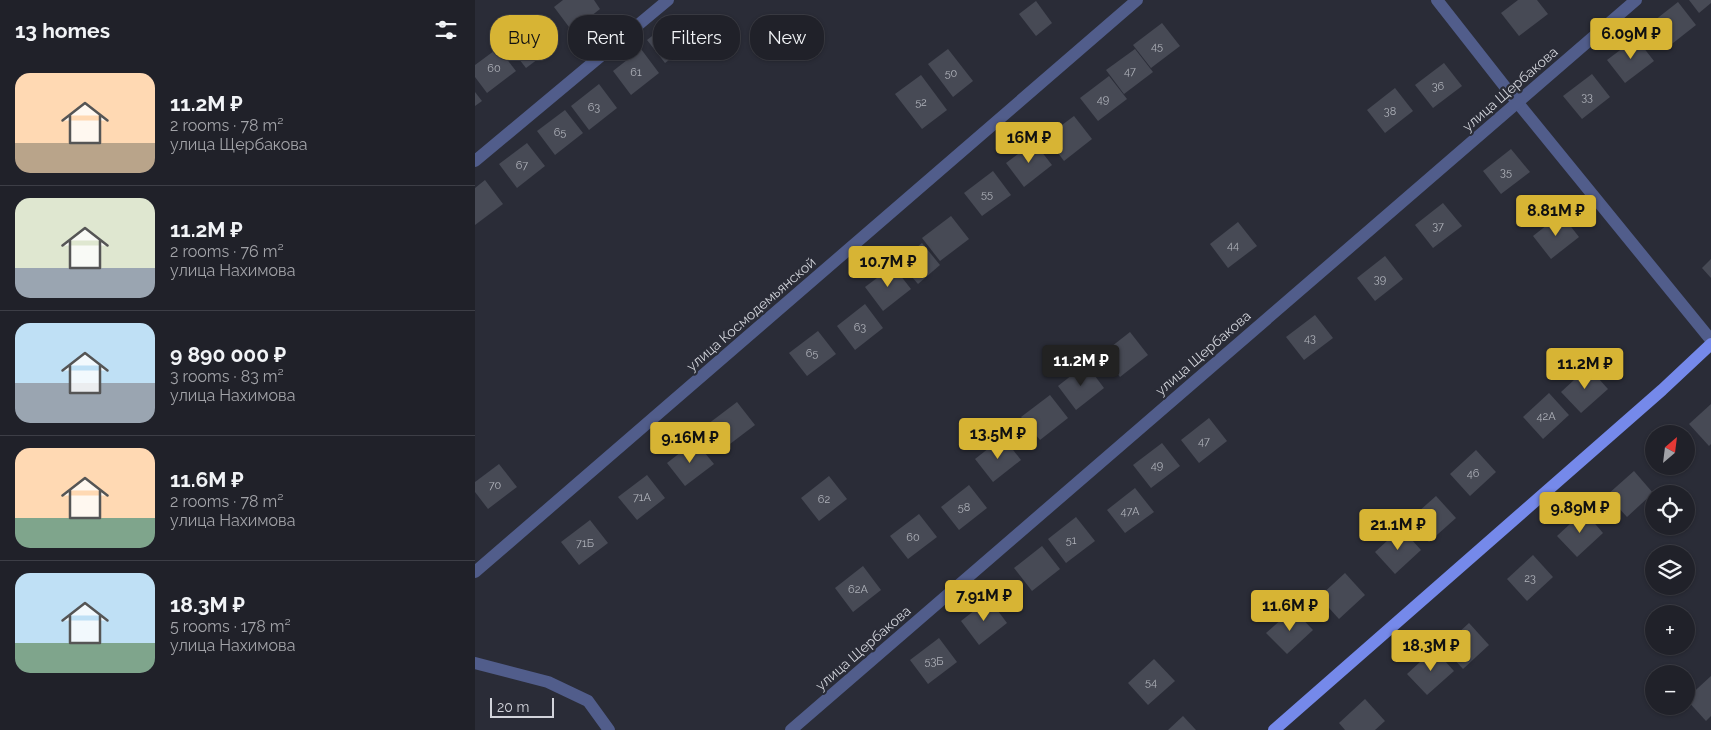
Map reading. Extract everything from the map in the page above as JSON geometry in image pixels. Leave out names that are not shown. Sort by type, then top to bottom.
[{"type":"main road","points":[[1274,730],[1662,390],[1711,344]]},
{"type":"street","points":[[475,161],[668,0]]},
{"type":"street","name":"улица Космодемьянской","points":[[475,572],[1137,0]]},
{"type":"street","points":[[1437,0],[1517,102],[1711,340]]},
{"type":"street","name":"улица Щербакова","points":[[791,730],[1636,0]]},
{"type":"street","points":[[475,664],[548,682],[588,701],[609,730]]},
{"type":"building","points":[[563,0],[594,0],[600,9],[592,15],[568,15],[568,26],[554,7]]},
{"type":"building","points":[[1518,0],[1537,0],[1548,14],[1519,36],[1501,13]]},
{"type":"building","points":[[1689,0],[1711,0],[1711,3],[1699,13]]},
{"type":"building","points":[[1036,1],[1052,23],[1036,36],[1019,14]]},
{"type":"building","points":[[1678,2],[1696,25],[1668,47],[1650,24]]},
{"type":"building","points":[[1162,23],[1180,46],[1151,68],[1133,45]]},
{"type":"building","points":[[653,35],[653,48],[647,40]]},
{"type":"building","points":[[1636,38],[1654,61],[1625,83],[1607,60]]},
{"type":"building","points":[[948,49],[973,81],[953,97],[928,64]]},
{"type":"building","points":[[1135,49],[1153,72],[1124,94],[1106,70]]},
{"type":"building","points":[[643,52],[659,73],[631,95],[613,71],[627,60],[643,60]]},
{"type":"building","points":[[490,54],[490,60],[507,60],[516,71],[487,93],[475,77],[475,65]]},
{"type":"building","points":[[520,60],[537,60],[526,68]]},
{"type":"building","points":[[1444,63],[1462,86],[1433,108],[1415,85]]},
{"type":"building","points":[[1592,74],[1610,97],[1582,119],[1563,96]]},
{"type":"building","points":[[921,75],[947,110],[922,129],[895,94]]},
{"type":"building","points":[[1109,76],[1127,99],[1098,121],[1080,98]]},
{"type":"building","points":[[599,84],[617,108],[589,130],[571,106]]},
{"type":"building","points":[[1395,88],[1413,111],[1385,133],[1367,110]]},
{"type":"building","points":[[475,92],[482,101],[475,106]]},
{"type":"building","points":[[565,110],[583,133],[555,155],[537,131]]},
{"type":"building","points":[[1074,116],[1092,139],[1064,161],[1046,137]]},
{"type":"building","points":[[1034,142],[1052,165],[1024,187],[1006,163]]},
{"type":"building","points":[[527,143],[545,166],[517,188],[499,164]]},
{"type":"building","points":[[1511,149],[1530,172],[1501,194],[1483,171]]},
{"type":"building","points":[[993,171],[1011,195],[982,216],[964,193]]},
{"type":"building","points":[[485,180],[503,204],[475,225],[475,188]]},
{"type":"building","points":[[1443,203],[1462,226],[1433,248],[1415,225]]},
{"type":"building","points":[[1561,214],[1579,237],[1551,259],[1533,236]]},
{"type":"building","points":[[951,216],[969,239],[940,261],[922,238]]},
{"type":"building","points":[[1238,222],[1257,246],[1228,268],[1210,244]]},
{"type":"building","points":[[922,243],[940,265],[918,284],[899,262]]},
{"type":"building","points":[[1385,256],[1403,279],[1375,301],[1357,278]]},
{"type":"building","points":[[1711,259],[1711,278],[1702,268]]},
{"type":"building","points":[[893,266],[911,289],[883,311],[865,287]]},
{"type":"building","points":[[865,304],[883,328],[855,350],[837,326]]},
{"type":"building","points":[[1315,315],[1333,338],[1304,360],[1286,337]]},
{"type":"building","points":[[818,331],[836,354],[807,376],[789,353]]},
{"type":"building","points":[[1130,332],[1148,355],[1120,377],[1102,354]]},
{"type":"building","points":[[1086,364],[1104,388],[1076,410],[1058,386]]},
{"type":"building","points":[[1588,367],[1608,389],[1581,413],[1561,392]]},
{"type":"building","points":[[1549,393],[1569,415],[1543,439],[1523,417]]},
{"type":"building","points":[[1050,395],[1068,418],[1040,440],[1021,417]]},
{"type":"building","points":[[737,402],[755,425],[726,447],[708,424]]},
{"type":"building","points":[[1711,404],[1711,444],[1709,446],[1695,431],[1695,425],[1689,424]]},
{"type":"building","points":[[1209,418],[1227,441],[1199,463],[1181,440]]},
{"type":"building","points":[[1003,437],[1021,460],[993,482],[975,459]]},
{"type":"building","points":[[695,441],[714,464],[685,486],[667,463]]},
{"type":"building","points":[[1162,443],[1180,466],[1151,488],[1133,465]]},
{"type":"building","points":[[1476,450],[1496,472],[1470,496],[1450,474]]},
{"type":"building","points":[[499,464],[517,487],[488,509],[475,492],[475,482]]},
{"type":"building","points":[[1634,471],[1646,485],[1645,500],[1627,517],[1607,495]]},
{"type":"building","points":[[647,475],[665,498],[637,520],[618,497]]},
{"type":"building","points":[[829,476],[847,499],[819,521],[801,498]]},
{"type":"building","points":[[969,485],[987,508],[959,530],[941,507]]},
{"type":"building","points":[[1135,488],[1154,512],[1125,533],[1107,510]]},
{"type":"building","points":[[1436,496],[1456,518],[1429,542],[1409,520]]},
{"type":"building","points":[[1584,511],[1603,533],[1577,557],[1557,536]]},
{"type":"building","points":[[919,514],[937,537],[908,559],[890,536]]},
{"type":"building","points":[[1076,517],[1095,541],[1066,563],[1048,539]]},
{"type":"building","points":[[590,520],[608,543],[579,565],[561,542]]},
{"type":"building","points":[[1401,528],[1421,550],[1395,574],[1375,552]]},
{"type":"building","points":[[1042,546],[1060,569],[1032,591],[1014,568]]},
{"type":"building","points":[[1533,555],[1553,577],[1527,601],[1507,579]]},
{"type":"building","points":[[863,566],[881,590],[853,612],[835,588]]},
{"type":"building","points":[[1345,573],[1365,595],[1339,619],[1319,597]]},
{"type":"building","points":[[989,599],[1007,623],[979,645],[961,621]]},
{"type":"building","points":[[1293,609],[1313,630],[1287,654],[1266,633]]},
{"type":"building","points":[[1469,623],[1489,645],[1463,669],[1443,647]]},
{"type":"building","points":[[939,638],[957,662],[928,684],[910,660]]},
{"type":"building","points":[[1434,649],[1454,671],[1427,695],[1407,674]]},
{"type":"building","points":[[1154,659],[1175,681],[1148,705],[1128,683]]},
{"type":"building","points":[[1711,676],[1711,716],[1706,721],[1695,709],[1695,691]]},
{"type":"building","points":[[1365,699],[1385,721],[1375,730],[1345,730],[1339,723]]},
{"type":"building","points":[[1183,716],[1196,730],[1168,730]]}]
